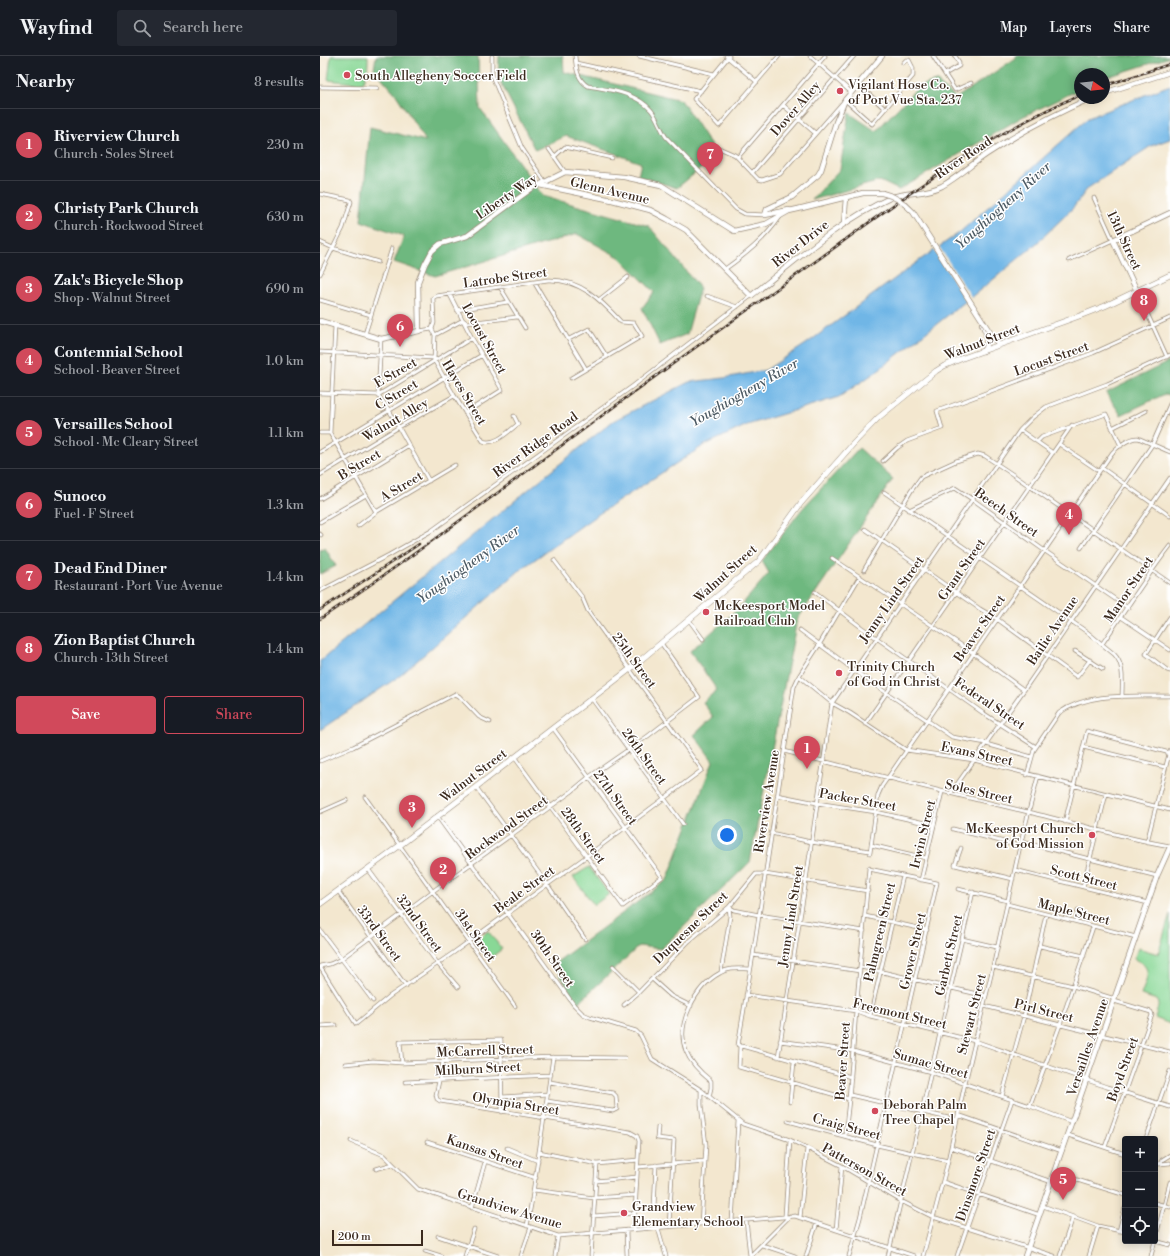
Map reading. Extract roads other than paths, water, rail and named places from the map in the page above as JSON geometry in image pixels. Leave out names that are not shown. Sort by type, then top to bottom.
[{"type":"main road","name":"Walnut Street","points":[[320,904],[399,846],[592,699],[689,620],[758,561],[801,502],[878,418],[936,371],[952,362],[1087,313],[1170,275]]},
{"type":"street","points":[[492,56],[492,76],[522,148],[543,183]]},
{"type":"street","points":[[575,56],[578,74],[584,84],[623,92],[647,106],[654,114],[666,137],[736,209],[745,214],[765,216],[863,193],[882,193],[902,201],[913,212],[989,335],[999,345]]},
{"type":"street","points":[[639,56],[714,74]]},
{"type":"street","points":[[757,82],[728,56],[694,99],[719,126],[780,56]]},
{"type":"street","points":[[810,56],[851,92]]},
{"type":"street","points":[[738,157],[825,56]]},
{"type":"street","name":"Dover Alley","points":[[752,173],[854,56]]},
{"type":"street","points":[[718,148],[738,157],[760,180],[780,174],[882,56]]},
{"type":"street","points":[[933,56],[955,90],[971,83]]},
{"type":"street","points":[[945,74],[959,64],[955,56]]},
{"type":"street","points":[[845,100],[872,124],[914,76],[913,68],[909,60],[906,60],[903,63]]},
{"type":"street","points":[[576,63],[701,91]]},
{"type":"street","points":[[1110,92],[1170,72]]},
{"type":"street","points":[[858,84],[885,108]]},
{"type":"street","points":[[320,87],[376,88]]},
{"type":"street","points":[[765,216],[767,209],[792,197],[818,175],[845,100]]},
{"type":"street","name":"River Road","points":[[844,223],[897,195],[934,190],[944,185],[986,154],[1020,133],[1045,119],[1079,104]]},
{"type":"street","points":[[783,105],[815,133]]},
{"type":"street","points":[[554,157],[565,147],[612,158]]},
{"type":"street","points":[[549,149],[565,172],[624,177],[661,185],[734,231],[766,224],[793,210]]},
{"type":"street","name":"Liberty Way","points":[[419,331],[418,282],[432,251],[440,244],[467,236],[517,198],[565,172]]},
{"type":"street","name":"Glenn Avenue","points":[[543,183],[650,210],[686,230],[751,296]]},
{"type":"street","points":[[320,194],[350,200],[351,202],[343,228],[320,274]]},
{"type":"street","name":"River Drive","points":[[751,296],[844,223],[846,198]]},
{"type":"street","name":"13th Street","points":[[1094,198],[1153,327],[1169,356]]},
{"type":"street","points":[[1069,260],[1170,213]]},
{"type":"street","points":[[725,269],[746,255],[762,239],[780,217]]},
{"type":"street","points":[[320,242],[333,248],[378,262]]},
{"type":"street","points":[[365,334],[392,248]]},
{"type":"street","points":[[600,299],[628,277]]},
{"type":"street","name":"Latrobe Street","points":[[432,329],[434,323],[433,298],[436,296],[556,280],[581,287],[600,299],[621,322],[634,323],[642,336],[607,357]]},
{"type":"street","points":[[534,282],[586,369]]},
{"type":"street","points":[[500,287],[525,328]]},
{"type":"street","name":"Locust Street","points":[[450,295],[472,338],[502,390],[465,413]]},
{"type":"street","points":[[707,296],[737,307]]},
{"type":"street","name":"River Ridge Road","points":[[320,590],[389,555],[431,531],[633,386],[751,296]]},
{"type":"street","points":[[320,300],[371,315]]},
{"type":"street","points":[[457,310],[508,302]]},
{"type":"street","points":[[435,335],[463,320],[468,323],[518,317]]},
{"type":"street","name":"Locust Street","points":[[883,461],[907,441],[942,428],[937,411],[1093,353],[1170,318]]},
{"type":"street","points":[[320,321],[381,339],[432,329]]},
{"type":"street","points":[[335,325],[330,433],[376,512]]},
{"type":"street","name":"Hayes Street","points":[[432,329],[435,335],[434,359],[454,396],[482,441],[492,442],[500,438],[518,424],[514,416]]},
{"type":"street","points":[[568,339],[589,329],[607,357],[571,378]]},
{"type":"street","points":[[983,351],[987,345],[989,335]]},
{"type":"street","name":"E Street","points":[[320,393],[378,395],[434,359],[472,338]]},
{"type":"street","points":[[381,339],[378,395],[389,410],[429,480]]},
{"type":"street","points":[[320,352],[434,359]]},
{"type":"street","name":"C Street","points":[[320,452],[482,355]]},
{"type":"street","name":"Jenny Lind Street","points":[[778,1057],[832,703],[1020,430],[1046,407],[1107,384],[1169,356]]},
{"type":"street","name":"Walnut Alley","points":[[320,475],[398,427],[454,396]]},
{"type":"street","points":[[1081,548],[1152,445],[1170,404]]},
{"type":"street","points":[[1112,428],[1146,411]]},
{"type":"street","points":[[1036,442],[1042,437],[1106,414],[1121,446],[1133,438],[1138,438],[1170,452]]},
{"type":"street","name":"Grant Street","points":[[865,724],[1072,425]]},
{"type":"street","points":[[1020,430],[1053,453]]},
{"type":"street","points":[[320,433],[330,433]]},
{"type":"street","points":[[1059,444],[1100,471]]},
{"type":"street","name":"B Street","points":[[320,499],[409,446]]},
{"type":"street","name":"Beaver Street","points":[[811,842],[870,852],[879,792],[888,777],[1114,450],[1121,446]]},
{"type":"street","points":[[864,570],[911,490],[921,477],[956,461],[978,454],[985,456],[997,464],[1170,583]]},
{"type":"street","name":"A Street","points":[[358,526],[376,512],[455,465]]},
{"type":"street","points":[[1102,468],[1170,516]]},
{"type":"street","name":"Bailie Avenue","points":[[950,794],[999,723],[1024,690],[1070,621],[1170,478]]},
{"type":"street","name":"Beech Street","points":[[909,510],[955,488],[1128,608]]},
{"type":"street","points":[[884,492],[902,506],[1070,621],[1114,654],[1120,661],[1122,671],[1122,697]]},
{"type":"street","points":[[320,522],[366,495]]},
{"type":"street","points":[[865,529],[980,609],[997,619],[1077,677],[1090,660]]},
{"type":"street","name":"Manor Street","points":[[1102,644],[1170,546]]},
{"type":"street","points":[[832,558],[973,653],[1024,690]]},
{"type":"street","name":"25th Street","points":[[554,560],[582,597],[588,611],[702,770]]},
{"type":"street","name":"Riverview Avenue","points":[[792,1083],[740,1067],[739,1045],[794,687],[799,676],[819,646],[860,576]]},
{"type":"street","name":"Federal Street","points":[[815,592],[999,723],[1036,746]]},
{"type":"street","points":[[1121,617],[1170,650]]},
{"type":"street","points":[[1170,617],[1146,654],[1170,671]]},
{"type":"street","points":[[689,620],[703,639]]},
{"type":"street","points":[[800,630],[819,646],[926,721],[952,737],[986,743],[1032,757]]},
{"type":"street","name":"Rockwood Street","points":[[320,967],[341,959],[589,777],[629,750],[699,697],[661,643]]},
{"type":"street","points":[[1075,651],[1103,669]]},
{"type":"street","name":"Evans Street","points":[[799,676],[832,703],[850,713],[906,750],[974,760],[1027,775],[1038,776],[1170,810]]},
{"type":"street","points":[[320,761],[353,747],[455,694],[459,696],[479,717],[490,722]]},
{"type":"street","points":[[1027,775],[1036,746],[1059,712],[1080,703],[1102,697],[1170,696]]},
{"type":"street","name":"26th Street","points":[[592,699],[683,824]]},
{"type":"street","name":"27th Street","points":[[553,728],[662,877],[623,906]]},
{"type":"street","points":[[1065,822],[1087,731],[1170,752],[1147,842]]},
{"type":"street","points":[[1083,747],[1166,767]]},
{"type":"street","name":"Soles Street","points":[[784,751],[950,794],[1029,812],[1147,842],[1170,846]]},
{"type":"street","name":"28th Street","points":[[515,758],[623,906]]},
{"type":"street","name":"Beale Street","points":[[320,967],[356,1024],[390,996],[438,964],[587,856],[702,770]]},
{"type":"street","name":"Stewart Street","points":[[923,1256],[948,1161],[965,1083],[994,967],[997,947],[1020,846],[1038,776]]},
{"type":"street","points":[[476,787],[585,939]]},
{"type":"street","name":"Irwin Street","points":[[921,880],[942,792]]},
{"type":"street","points":[[1083,887],[1106,794]]},
{"type":"street","name":"Packer Street","points":[[777,795],[876,812],[934,825]]},
{"type":"street","name":"31st Street","points":[[365,797],[515,1006]]},
{"type":"street","points":[[320,812],[347,800]]},
{"type":"street","name":"30th Street","points":[[437,816],[574,1005],[583,1014],[590,1017],[636,1031],[641,1036],[652,1059],[677,1076]]},
{"type":"street","points":[[953,829],[1020,846]]},
{"type":"street","points":[[771,833],[811,842]]},
{"type":"street","points":[[1022,842],[1157,876]]},
{"type":"street","points":[[871,845],[926,858]]},
{"type":"street","name":"Versailles Avenue","points":[[1025,1256],[1052,1182],[1157,876],[1170,846]]},
{"type":"street","points":[[961,848],[955,865],[1013,879]]},
{"type":"street","name":"Beaver Street","points":[[845,1136],[850,1099],[856,1011],[869,868],[903,876]]},
{"type":"street","name":"32nd Street","points":[[368,869],[438,964],[458,987]]},
{"type":"street","name":"Scott Street","points":[[1015,870],[1148,903]]},
{"type":"street","name":"Duquesne Street","points":[[624,1005],[639,992],[689,941],[729,907],[753,876],[759,873],[765,874]]},
{"type":"street","points":[[765,874],[868,891]]},
{"type":"street","points":[[903,876],[921,880]]},
{"type":"street","name":"Palmgreen Street","points":[[870,1016],[903,876]]},
{"type":"street","name":"Grover Street","points":[[849,1256],[856,1236],[937,883],[921,880]]},
{"type":"street","name":"Maple Street","points":[[958,889],[1094,927],[1136,937]]},
{"type":"street","name":"33rd Street","points":[[338,891],[406,986]]},
{"type":"street","name":"Garbett Street","points":[[888,1256],[973,892]]},
{"type":"street","points":[[729,907],[734,910],[759,915],[864,931]]},
{"type":"street","points":[[721,972],[730,916],[729,907]]},
{"type":"street","points":[[1076,921],[1078,910]]},
{"type":"street","points":[[1002,1096],[1024,1016],[1046,914]]},
{"type":"street","points":[[865,916],[927,930]]},
{"type":"street","points":[[1030,1106],[1046,1066],[1094,927]]},
{"type":"street","points":[[320,930],[373,1001]]},
{"type":"street","points":[[962,938],[997,947]]},
{"type":"street","points":[[1040,946],[1084,956]]},
{"type":"street","points":[[753,955],[881,972],[986,996]]},
{"type":"street","points":[[613,966],[639,992]]},
{"type":"street","points":[[994,967],[1073,986],[1115,1000]]},
{"type":"street","points":[[709,1097],[711,1081],[691,1061],[685,1050],[683,1041],[683,1025],[691,1006],[710,980],[721,972],[736,968],[750,970]]},
{"type":"street","points":[[652,979],[671,996],[691,1006]]},
{"type":"street","name":"Freemont Street","points":[[746,995],[856,1011],[870,1016],[975,1041],[1124,1093],[1170,1107]]},
{"type":"street","name":"Boyd Street","points":[[1105,1147],[1152,1015],[1151,1012],[1115,1000]]},
{"type":"street","name":"Pirl Street","points":[[984,1006],[1170,1052]]},
{"type":"street","points":[[320,1026],[336,1025]]},
{"type":"street","points":[[402,1063],[400,1042],[502,1040],[502,1112]]},
{"type":"street","points":[[445,1041],[447,1062]]},
{"type":"street","name":"Sumac Street","points":[[780,1041],[853,1051],[931,1072],[1072,1122]]},
{"type":"street","points":[[739,1045],[851,1078]]},
{"type":"street","points":[[521,1256],[529,1227],[553,1057]]},
{"type":"street","name":"McCarrell Street","points":[[345,1064],[373,1061],[402,1063],[553,1057],[625,1058]]},
{"type":"street","name":"Olympia Street","points":[[443,1062],[436,1095],[437,1099],[440,1101],[630,1132],[637,1136],[639,1141],[638,1160]]},
{"type":"street","points":[[790,1102],[794,1062]]},
{"type":"street","points":[[1147,1136],[1160,1103],[1170,1070]]},
{"type":"street","name":"Milburn Street","points":[[405,1082],[551,1075]]},
{"type":"street","name":"Patterson Street","points":[[677,1076],[701,1090],[738,1121],[748,1127],[790,1140],[807,1148],[842,1166],[868,1183],[933,1217],[1054,1256]]},
{"type":"street","points":[[547,1101],[613,1111],[617,1108],[616,1096],[613,1093],[550,1082]]},
{"type":"street","points":[[792,1083],[850,1099]]},
{"type":"street","points":[[701,1090],[701,1105],[706,1145],[701,1224]]},
{"type":"street","points":[[502,1097],[548,1094]]},
{"type":"street","points":[[850,1095],[957,1120]]},
{"type":"street","name":"Dinsmore Street","points":[[957,1256],[1012,1100]]},
{"type":"street","points":[[958,1115],[1062,1151]]},
{"type":"street","points":[[732,1222],[738,1121]]},
{"type":"street","name":"Craig Street","points":[[788,1121],[877,1145],[948,1161]]},
{"type":"street","points":[[658,1127],[657,1138],[674,1140],[669,1227]]},
{"type":"street","points":[[1068,1135],[1122,1153]]},
{"type":"street","points":[[785,1216],[790,1140]]},
{"type":"street","name":"Grandview Avenue","points":[[351,1141],[380,1152],[418,1189],[558,1236],[790,1216],[856,1236],[914,1256]]},
{"type":"street","name":"Kansas Street","points":[[427,1142],[536,1178]]},
{"type":"street","points":[[951,1147],[1052,1182]]},
{"type":"street","points":[[507,1148],[538,1160]]},
{"type":"street","points":[[800,1218],[807,1148]]},
{"type":"street","points":[[540,1152],[597,1164],[638,1160],[634,1229]]},
{"type":"street","points":[[1160,1164],[1162,1160],[1170,1155]]},
{"type":"street","points":[[638,1167],[705,1161]]},
{"type":"street","points":[[472,1208],[485,1162]]},
{"type":"street","points":[[1160,1164],[1170,1163]]},
{"type":"street","points":[[376,1169],[393,1164]]},
{"type":"street","points":[[591,1256],[597,1164]]},
{"type":"street","points":[[654,1208],[656,1165]]},
{"type":"street","points":[[836,1230],[842,1166]]},
{"type":"street","points":[[1055,1173],[1122,1194]]},
{"type":"street","points":[[596,1181],[637,1177]]},
{"type":"street","points":[[942,1182],[1040,1215]]},
{"type":"street","points":[[1158,1230],[1170,1182]]},
{"type":"street","points":[[534,1190],[594,1198],[636,1195]]},
{"type":"street","points":[[1158,1204],[1170,1207]]},
{"type":"street","points":[[1043,1206],[1098,1226],[1122,1231]]},
{"type":"street","points":[[593,1216],[635,1213]]},
{"type":"street","points":[[750,1256],[790,1216]]},
{"type":"street","points":[[1060,1256],[1073,1217]]},
{"type":"street","points":[[1119,1230],[1122,1219]]},
{"type":"street","points":[[746,1220],[750,1256]]},
{"type":"street","points":[[806,1256],[817,1224]]},
{"type":"street","points":[[1089,1256],[1098,1226]]},
{"type":"street","points":[[658,1228],[666,1256]]},
{"type":"street","points":[[465,1256],[474,1229]]},
{"type":"street","points":[[626,1230],[627,1256]]},
{"type":"street","points":[[438,1236],[498,1256]]},
{"type":"street","points":[[555,1256],[558,1236]]},
{"type":"street","points":[[1158,1242],[1170,1245]]},
{"type":"street","points":[[1151,1256],[1154,1244]]},
{"type":"street","points":[[762,1245],[795,1256]]},
{"type":"street","points":[[425,1251],[441,1256]]},
{"type":"water","name":"Youghiogheny River","points":[[1170,85],[1170,139],[1151,146],[1088,188],[1073,208],[1037,243],[989,283],[873,374],[839,397],[747,425],[703,446],[594,517],[520,570],[401,675],[320,730],[320,661],[613,421],[689,382],[724,378],[766,370],[806,344],[959,233],[1088,118]]},
{"type":"railway","points":[[1110,84],[1170,64]]},
{"type":"railway","points":[[320,619],[419,551],[661,372],[900,200],[1005,132],[1074,98]]},
{"type":"railway","points":[[320,610],[419,544]]},
{"type":"place","name":"South Allegheny Soccer Field","points":[[347,75]]},
{"type":"place","name":"Vigilant Hose Co. of Port Vue Sta. 237","points":[[840,91]]},
{"type":"place","name":"Dead End Diner","points":[[710,175]]},
{"type":"place","name":"Zion Baptist Church","points":[[1144,321]]},
{"type":"place","name":"Sunoco","points":[[400,347]]},
{"type":"place","name":"Contennial School","points":[[1069,535]]},
{"type":"place","name":"McKeesport Model Railroad Club","points":[[706,612]]},
{"type":"place","name":"Trinity Church of God in Christ","points":[[839,673]]},
{"type":"place","name":"Riverview Church","points":[[807,769]]},
{"type":"place","name":"Zak's Bicycle Shop","points":[[412,828]]},
{"type":"place","name":"McKeesport Church of God Mission","points":[[1092,835]]},
{"type":"place","name":"Christy Park Church","points":[[443,890]]},
{"type":"place","name":"Deborah Palm Tree Chapel","points":[[875,1111]]},
{"type":"place","name":"Versailles School","points":[[1063,1200]]},
{"type":"place","name":"Grandview Elementary School","points":[[624,1213]]}]
